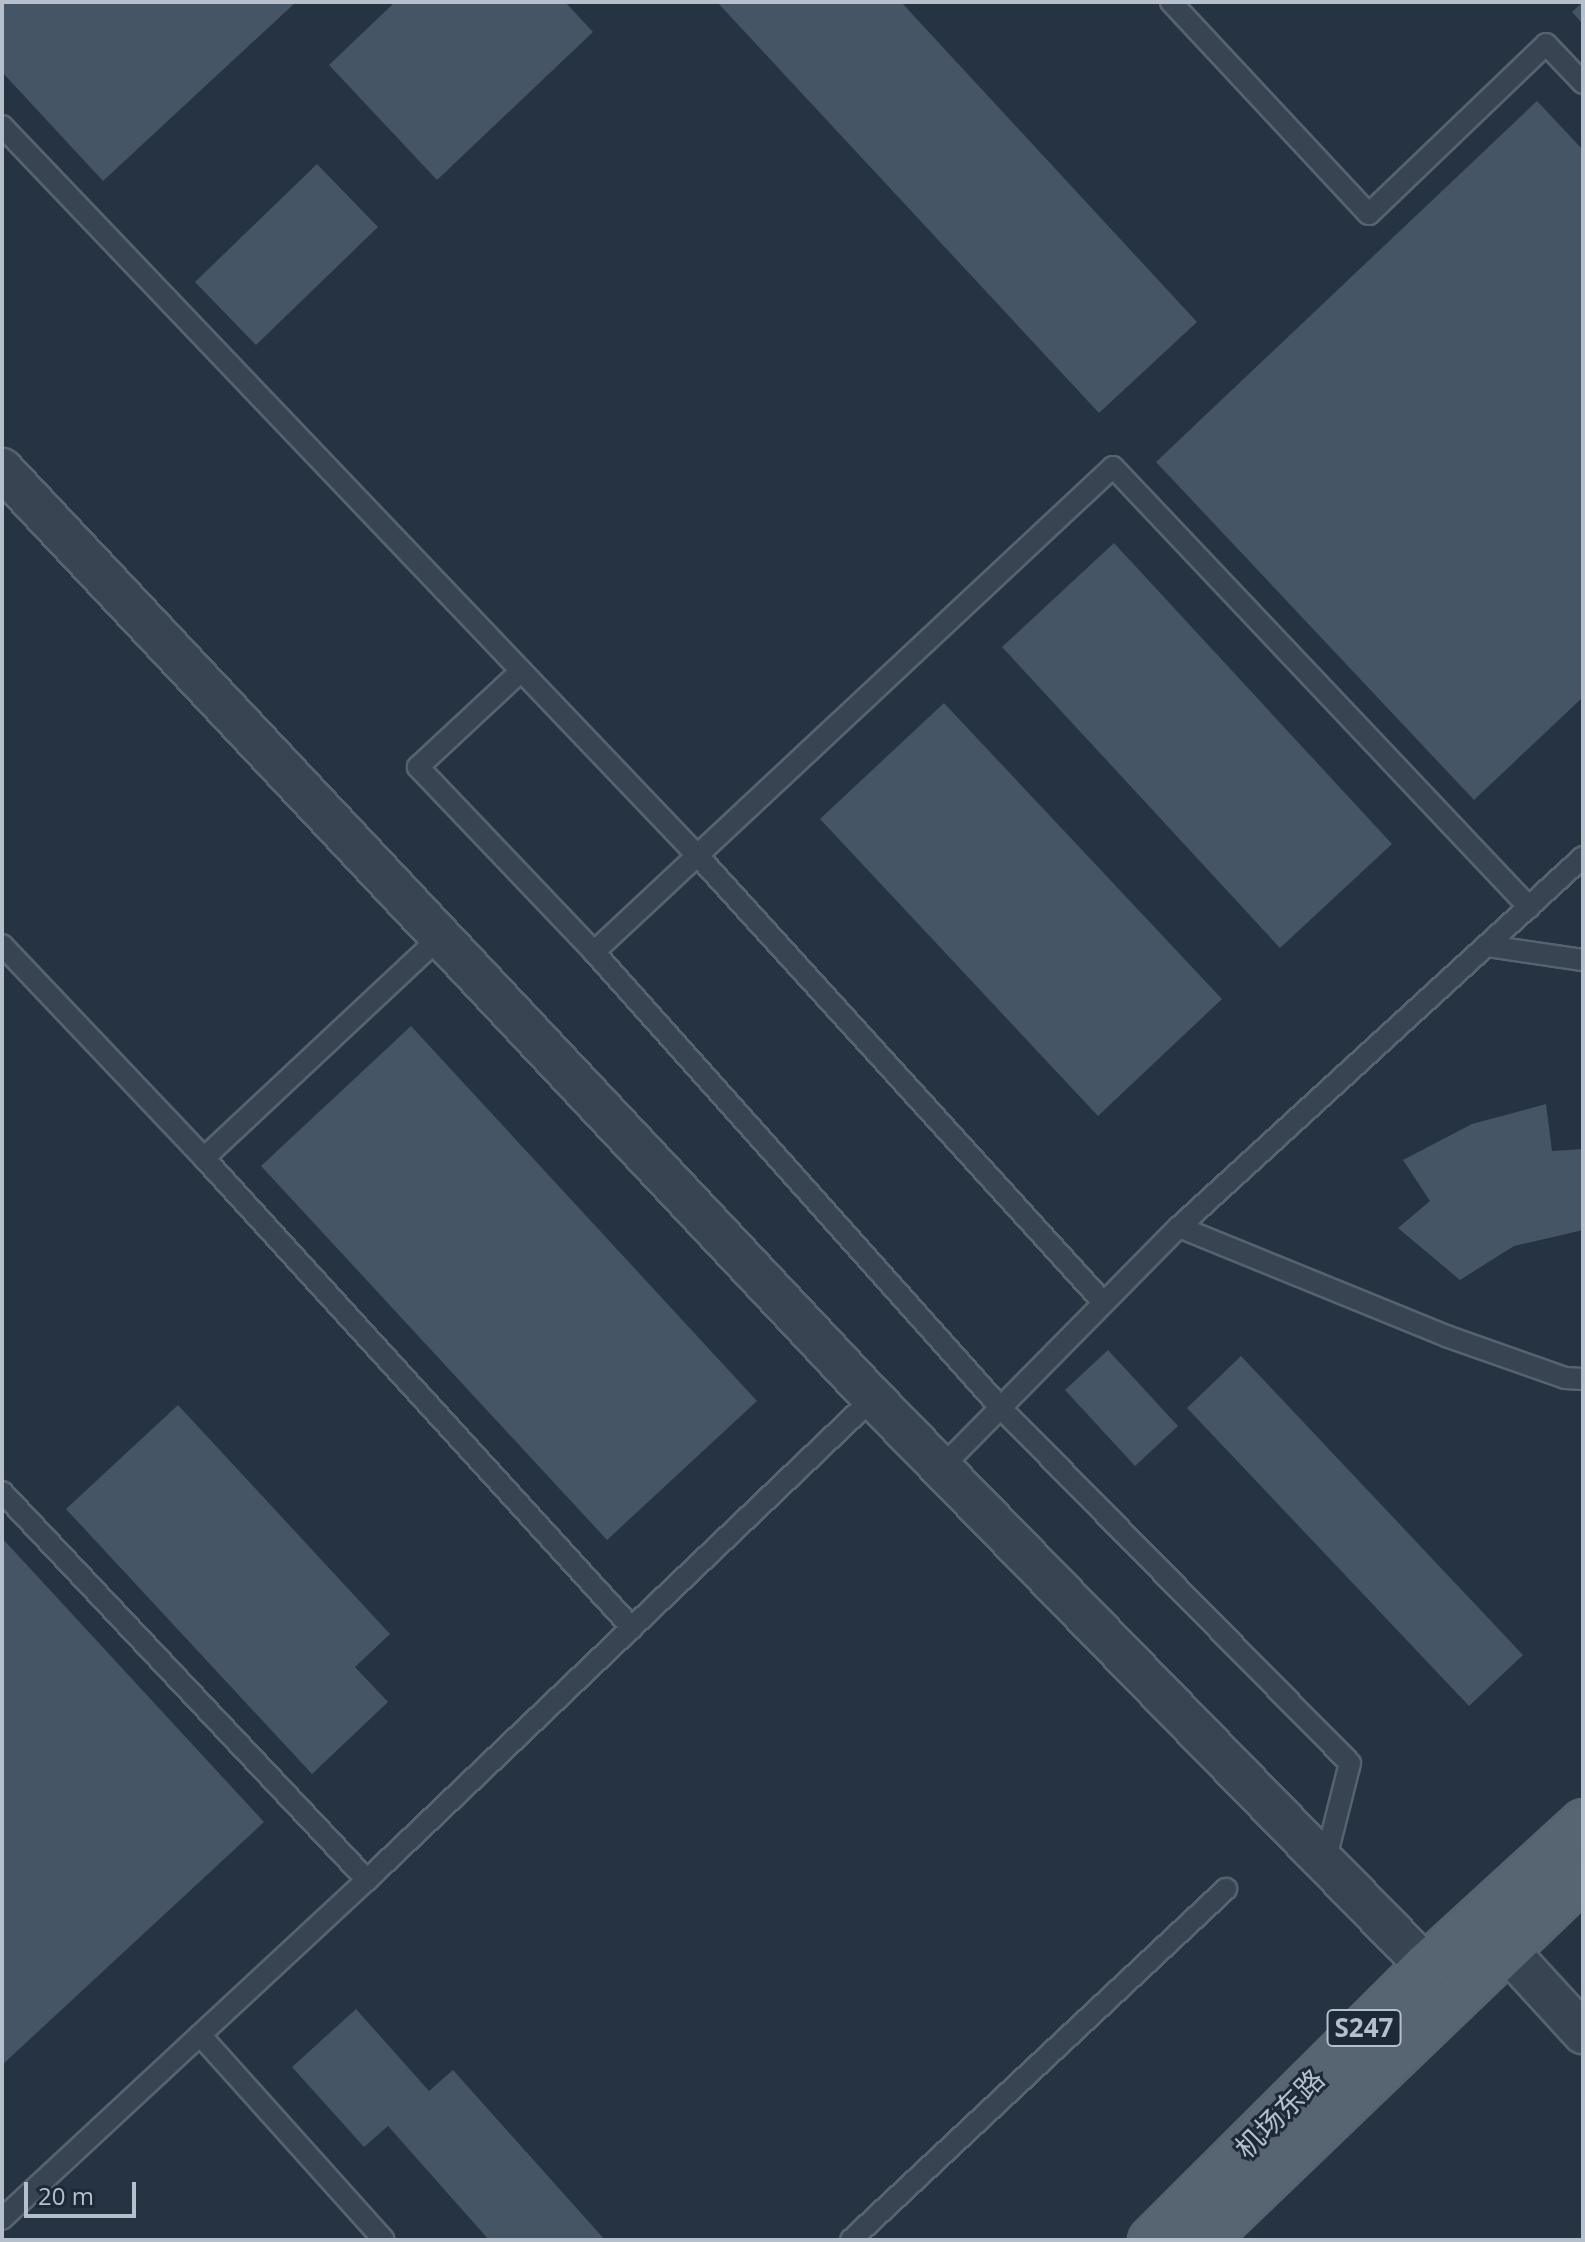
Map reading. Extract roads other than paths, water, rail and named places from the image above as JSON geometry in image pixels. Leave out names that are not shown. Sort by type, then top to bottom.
[{"type":"main road","name":"机场东路","points":[[1205,2240],[1492,1933],[1583,1822]]},
{"type":"main road","name":"机场东路","points":[[1151,2240],[1426,1966],[1492,1933],[1583,1877]]},
{"type":"street","points":[[2,469],[873,1398],[1426,1966]]},
{"type":"street","points":[[1492,1933],[1583,2033]]},
{"type":"lane","points":[[1171,2],[1369,214],[1546,44],[1583,83]]},
{"type":"lane","points":[[2,126],[698,856],[1103,1302]]},
{"type":"lane","points":[[594,952],[1113,467],[1529,907]]},
{"type":"lane","points":[[521,671],[418,767],[594,952],[1000,1407],[1350,1763],[1325,1862]]},
{"type":"lane","points":[[941,1468],[1179,1227],[1583,857]]},
{"type":"lane","points":[[204,1158],[440,937]]},
{"type":"lane","points":[[2,945],[204,1158],[632,1628]]},
{"type":"lane","points":[[1488,946],[1583,960]]},
{"type":"lane","points":[[1179,1227],[1446,1336],[1565,1378],[1583,1379]]},
{"type":"lane","points":[[2,2219],[367,1880],[873,1398]]},
{"type":"lane","points":[[2,1492],[367,1880]]},
{"type":"lane","points":[[851,2240],[1226,1889]]},
{"type":"lane","points":[[200,2035],[384,2240]]}]
